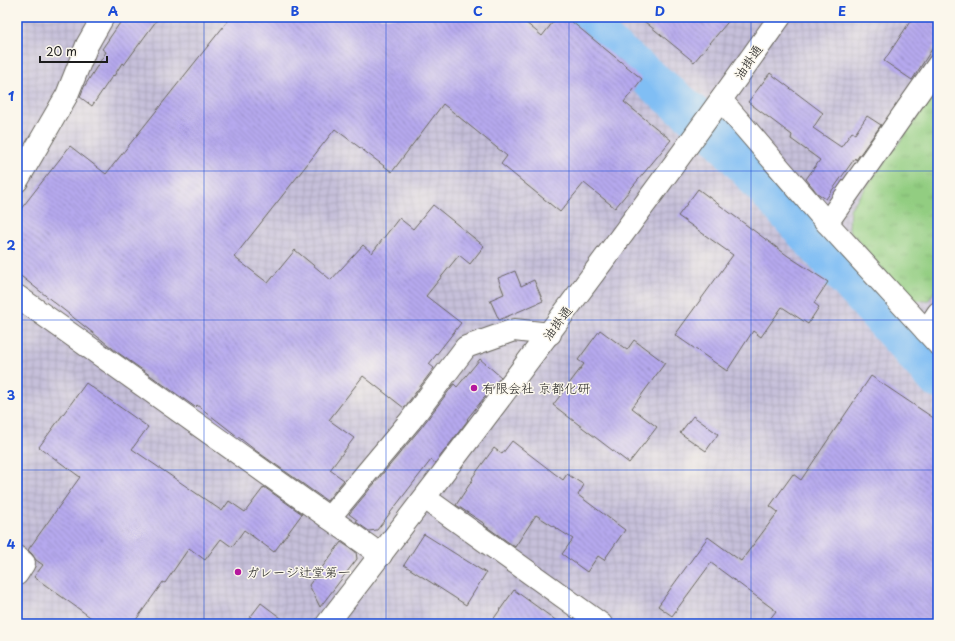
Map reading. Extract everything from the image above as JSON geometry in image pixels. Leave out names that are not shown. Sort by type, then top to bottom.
[{"type":"street","points":[[17,181],[67,95],[87,45],[103,17]]},
{"type":"street","name":"油掛通","points":[[328,624],[550,334],[717,106],[780,17]]},
{"type":"street","points":[[827,223],[938,66]]},
{"type":"street","points":[[717,106],[827,223],[934,329]]},
{"type":"street","points":[[17,296],[381,555]]},
{"type":"street","points":[[329,518],[410,421],[466,347],[514,330],[550,334]]},
{"type":"street","points":[[425,498],[601,624]]},
{"type":"street","points":[[17,557],[24,564],[17,574]]},
{"type":"shaded area","points":[[17,17],[938,17],[938,624],[17,624]]},
{"type":"green space","points":[[938,90],[938,286],[928,301],[910,300],[849,230],[850,209]]},
{"type":"building","points":[[124,17],[159,17],[124,65],[122,63],[92,106],[80,97],[84,87],[106,52],[102,49]]},
{"type":"building","points":[[231,17],[519,17],[542,36],[557,17],[566,17],[642,79],[624,102],[671,140],[615,208],[584,183],[560,212],[501,164],[507,156],[443,104],[392,172],[335,129],[234,257],[268,283],[295,250],[331,280],[363,245],[372,253],[399,218],[413,229],[433,205],[484,246],[470,264],[459,255],[426,296],[461,323],[429,364],[434,368],[404,408],[363,376],[329,420],[354,438],[330,470],[344,480],[327,501],[255,450],[197,405],[195,407],[117,352],[17,273],[17,214],[70,146],[106,174]]},
{"type":"building","points":[[639,17],[732,17],[694,62]]},
{"type":"building","points":[[913,17],[938,17],[938,40],[912,80],[884,61]]},
{"type":"building","points":[[770,73],[823,113],[813,128],[841,147],[852,132],[855,134],[867,116],[881,125],[826,199],[817,193],[806,179],[820,160],[791,139],[792,135],[748,102]]},
{"type":"building","points":[[698,189],[788,256],[828,282],[814,303],[819,307],[808,324],[782,307],[761,337],[753,331],[727,371],[675,335],[733,255],[678,216]]},
{"type":"building","points":[[515,271],[521,286],[534,280],[543,301],[499,320],[490,300],[504,294],[498,278]]},
{"type":"building","points":[[600,330],[627,350],[634,340],[665,363],[632,408],[657,427],[629,463],[553,405],[584,364],[578,360]]},
{"type":"building","points":[[480,359],[501,377],[467,419],[468,420],[435,463],[431,460],[377,530],[369,531],[356,522],[357,520],[349,514],[420,429],[454,384],[457,387]]},
{"type":"building","points":[[871,376],[938,421],[938,624],[766,624],[776,611],[711,563],[672,616],[658,606],[708,537],[741,561],[778,512],[770,506],[793,474],[801,480]]},
{"type":"building","points":[[86,383],[148,427],[132,449],[222,511],[229,501],[245,512],[264,487],[302,514],[274,552],[244,530],[232,547],[221,539],[205,560],[189,548],[165,583],[163,582],[133,624],[100,624],[34,577],[43,565],[36,560],[28,550],[80,477],[39,447]]},
{"type":"building","points":[[693,416],[718,434],[706,451],[680,433]]},
{"type":"building","points":[[512,441],[563,480],[567,474],[584,485],[578,495],[625,530],[604,560],[598,556],[587,572],[562,554],[573,539],[536,515],[515,547],[484,525],[485,524],[456,505],[473,479],[472,478],[494,448],[502,454]]},
{"type":"building","points":[[424,534],[486,573],[466,605],[404,565]]},
{"type":"building","points":[[341,542],[356,552],[357,559],[320,607],[309,585]]},
{"type":"building","points":[[514,590],[561,624],[490,624]]},
{"type":"building","points":[[261,603],[289,624],[245,624]]},
{"type":"waterway","points":[[574,17],[716,133],[938,379]]},
{"type":"place","name":"有限会社 京都化研","points":[[474,388]]},
{"type":"place","name":"ガレージ辻堂第一","points":[[238,572]]}]
